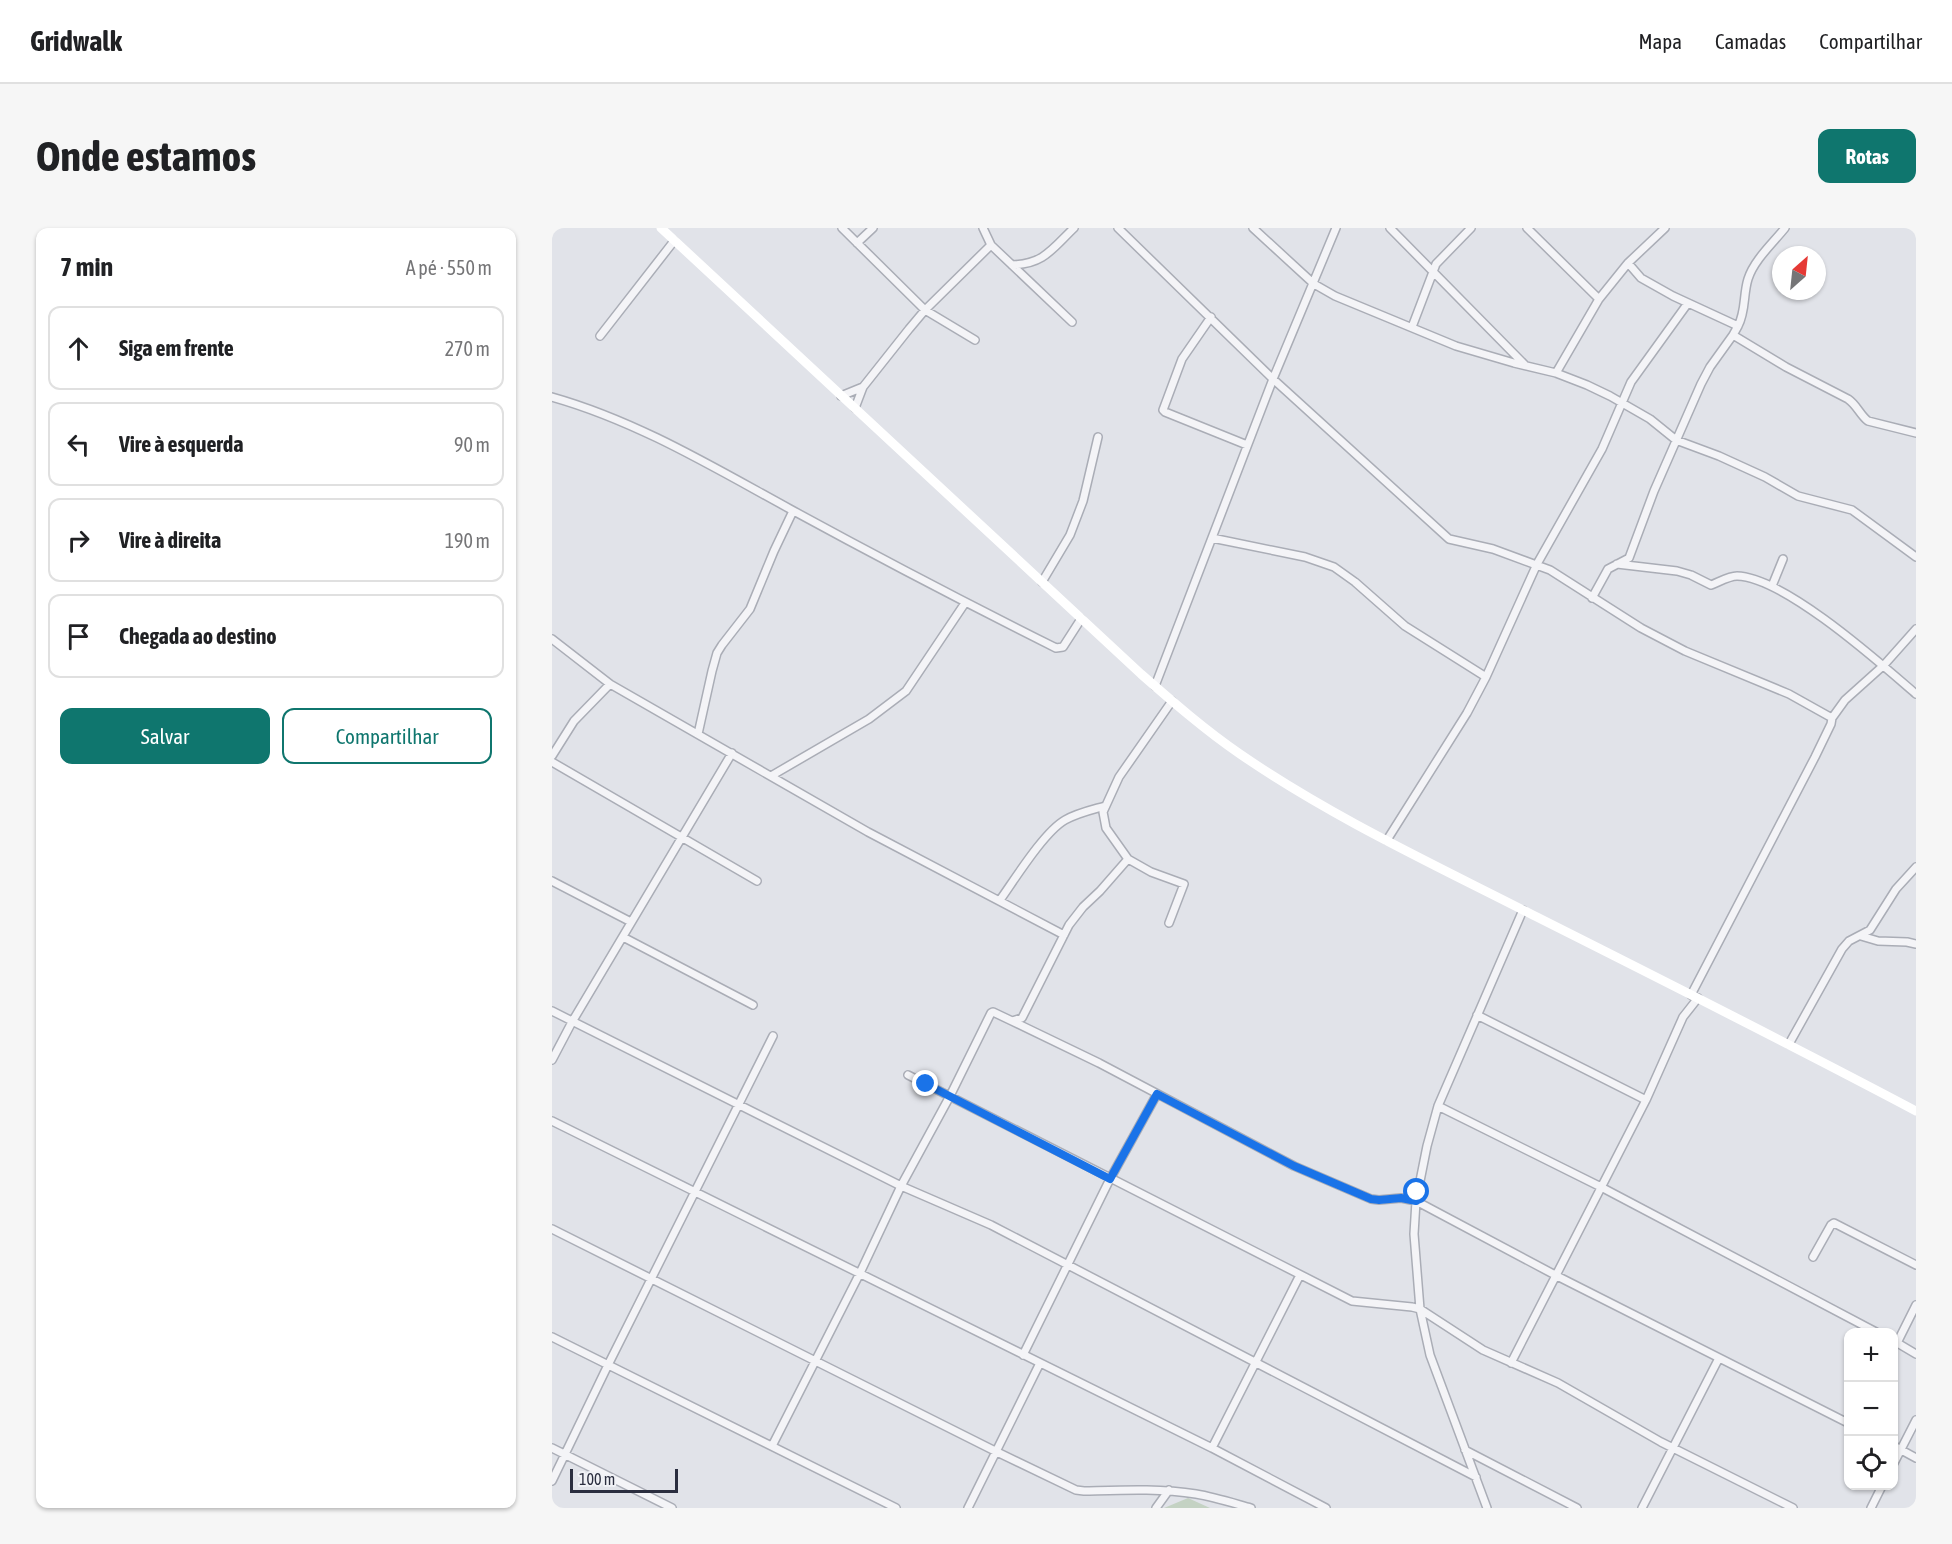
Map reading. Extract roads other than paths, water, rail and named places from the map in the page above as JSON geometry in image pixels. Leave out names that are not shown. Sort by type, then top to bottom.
[{"type":"main road","points":[[661,228],[1155,686],[1239,753],[1315,801],[1388,840],[1916,1111]]},
{"type":"street","points":[[842,228],[925,310],[975,340]]},
{"type":"street","points":[[857,243],[873,228]]},
{"type":"street","points":[[983,228],[991,245],[1072,321]]},
{"type":"street","points":[[1012,265],[1026,265],[1040,259],[1074,228]]},
{"type":"street","points":[[1118,228],[1273,380],[1449,539],[1493,549],[1550,570],[1641,628],[1685,651],[1779,690],[1832,718]]},
{"type":"street","points":[[1252,228],[1314,284],[1335,296],[1456,346],[1556,373],[1587,385],[1650,419],[1676,440],[1737,464],[1798,496],[1852,510],[1916,557]]},
{"type":"street","points":[[1155,686],[1247,445],[1336,228]]},
{"type":"street","points":[[1390,228],[1527,366]]},
{"type":"street","points":[[1412,327],[1440,258],[1471,228]]},
{"type":"street","points":[[1527,228],[1599,299]]},
{"type":"street","points":[[1556,373],[1599,299],[1628,263],[1665,228]]},
{"type":"street","points":[[1592,598],[1608,569],[1629,558],[1654,491],[1701,384],[1738,326],[1744,311],[1749,277],[1785,228]]},
{"type":"street","points":[[600,336],[674,241]]},
{"type":"street","points":[[855,408],[863,387],[925,310],[991,245]]},
{"type":"street","points":[[1628,263],[1641,278],[1738,326]]},
{"type":"street","points":[[1388,840],[1446,750],[1486,677],[1537,564],[1602,449],[1631,382],[1688,303]]},
{"type":"street","points":[[1211,317],[1182,359],[1163,410],[1247,445]]},
{"type":"street","points":[[1733,335],[1786,367],[1848,399],[1855,404],[1868,422],[1916,433]]},
{"type":"street","points":[[842,396],[863,387]]},
{"type":"street","points":[[552,397],[598,412],[649,434],[965,603],[1056,648],[1063,647],[1082,619]]},
{"type":"street","points":[[1042,582],[1070,535],[1083,501],[1098,437]]},
{"type":"street","points":[[698,734],[717,653],[750,609],[793,511]]},
{"type":"street","points":[[1212,538],[1305,557],[1334,567],[1355,582],[1405,626],[1486,677]]},
{"type":"street","points":[[1772,586],[1783,559]]},
{"type":"street","points":[[1617,564],[1677,571],[1711,585],[1734,576],[1746,577],[1772,586],[1884,664],[1916,694]]},
{"type":"street","points":[[771,776],[869,719],[906,691],[965,603]]},
{"type":"street","points":[[1511,1363],[1646,1100],[1683,1017],[1815,757],[1832,718],[1852,692],[1884,664],[1916,629]]},
{"type":"street","points":[[552,639],[610,684],[868,832],[1064,935]]},
{"type":"street","points":[[552,756],[574,721],[610,684]]},
{"type":"street","points":[[1169,923],[1184,884],[1151,872],[1128,859],[1106,828],[1103,812],[1119,777],[1172,701]]},
{"type":"street","points":[[552,1060],[572,1022],[732,753]]},
{"type":"street","points":[[552,762],[757,881]]},
{"type":"street","points":[[1000,900],[1049,832],[1063,821],[1078,814],[1105,806]]},
{"type":"street","points":[[1012,1021],[1022,1018],[1075,916],[1101,891],[1128,859]]},
{"type":"street","points":[[1789,1044],[1842,948],[1849,941],[1870,930],[1896,889],[1916,867]]},
{"type":"street","points":[[552,881],[632,922]]},
{"type":"street","points":[[1487,1508],[1430,1355],[1420,1310],[1414,1234],[1416,1201],[1438,1106],[1523,910]]},
{"type":"street","points":[[1861,936],[1878,941],[1916,944]]},
{"type":"street","points":[[622,938],[753,1005]]},
{"type":"street","points":[[552,1011],[901,1186],[991,1225],[1476,1477]]},
{"type":"street","points":[[772,1446],[860,1273],[901,1186],[993,1012],[1294,1166],[1371,1199],[1401,1198],[1416,1201],[1557,1276],[1844,1421]]},
{"type":"street","points":[[1478,1015],[1646,1100]]},
{"type":"street","points":[[1022,1018],[1027,1028]]},
{"type":"street","points":[[552,1481],[773,1036]]},
{"type":"street","points":[[908,1075],[1352,1301],[1412,1307],[1420,1310],[1483,1350],[1558,1383],[1673,1448],[1793,1508]]},
{"type":"street","points":[[1023,1355],[1110,1179],[1157,1094]]},
{"type":"street","points":[[1438,1106],[1601,1187],[1868,1328]]},
{"type":"street","points":[[552,1121],[1212,1448],[1326,1508]]},
{"type":"street","points":[[1813,1257],[1834,1223],[1916,1265]]},
{"type":"street","points":[[552,1229],[1076,1490],[1169,1490],[1198,1494],[1251,1508]]},
{"type":"street","points":[[1212,1448],[1300,1275]]},
{"type":"street","points":[[1898,1337],[1916,1305]]},
{"type":"street","points":[[552,1337],[896,1508]]},
{"type":"street","points":[[1898,1344],[1916,1354]]},
{"type":"street","points":[[1642,1508],[1719,1358]]},
{"type":"street","points":[[968,1508],[1040,1363]]},
{"type":"street","points":[[1898,1446],[1916,1419]]},
{"type":"street","points":[[552,1448],[672,1508]]},
{"type":"street","points":[[1898,1449],[1916,1458]]},
{"type":"street","points":[[1465,1450],[1577,1508]]},
{"type":"street","points":[[1156,1508],[1169,1490]]},
{"type":"street","points":[[1871,1508],[1880,1490]]}]
